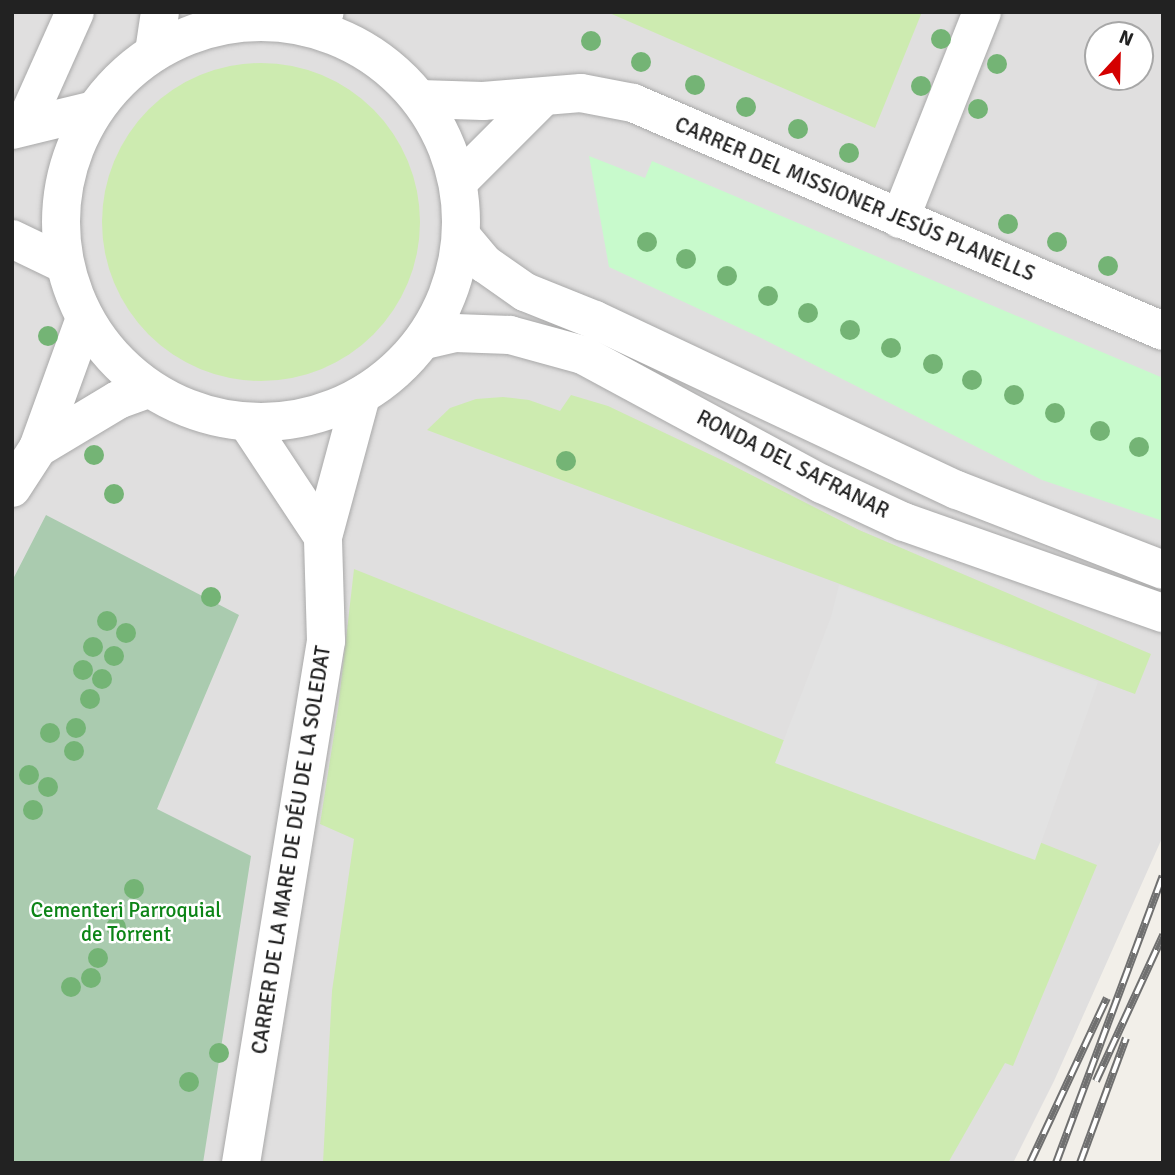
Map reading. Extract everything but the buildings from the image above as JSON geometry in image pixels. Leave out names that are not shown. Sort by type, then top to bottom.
[{"type":"street","points":[[18,128],[75,12]]},
{"type":"street","points":[[154,52],[160,12]]},
{"type":"street","points":[[900,219],[982,12]]},
{"type":"street","points":[[255,17],[316,19],[397,74],[420,99],[446,142],[458,182],[462,237],[450,292],[425,340],[396,371],[361,396],[326,412],[291,420],[247,422],[195,411],[149,388],[114,358],[85,318],[64,264],[60,209],[72,153],[94,110],[124,75],[154,52],[212,27],[255,17]]},
{"type":"street","name":"CARRER DEL MISSIONER JESÚS PLANELLS","points":[[420,99],[541,99],[581,93],[633,103],[1163,331]]},
{"type":"street","points":[[458,182],[541,99]]},
{"type":"street","points":[[18,128],[94,110]]},
{"type":"street","name":"RONDA DEL SAFRANAR","points":[[462,237],[485,264],[525,292],[595,320],[957,491],[1161,569]]},
{"type":"street","points":[[12,239],[64,264]]},
{"type":"street","points":[[12,488],[37,448],[85,318]]},
{"type":"street","name":"RONDA DEL SAFRANAR","points":[[425,340],[455,333],[510,335],[583,355],[822,484],[904,522],[1160,612]]},
{"type":"street","points":[[37,448],[118,400],[149,388]]},
{"type":"street","name":"CARRER DE LA MARE DE DÉU DE LA SOLEDAT","points":[[241,1163],[324,653],[326,589],[323,537],[361,396]]},
{"type":"street","points":[[247,422],[323,537]]},
{"type":"shaded area","points":[[12,12],[1163,12],[1163,836],[1054,1081],[1013,1163],[12,1163]]},
{"type":"shaded area","points":[[839,585],[1098,682],[1035,860],[775,763],[831,617]]},
{"type":"green space","points":[[607,12],[922,12],[875,128]]},
{"type":"green space","points":[[261,63],[292,66],[322,75],[362,99],[384,121],[408,161],[417,191],[420,222],[417,253],[408,283],[384,323],[362,345],[322,369],[292,378],[261,381],[230,378],[200,369],[160,345],[138,323],[114,283],[105,253],[102,222],[105,191],[114,161],[138,121],[160,99],[200,75],[230,66]]},
{"type":"green space","points":[[589,156],[645,178],[652,161],[1163,378],[1163,521],[1042,480],[759,337],[609,267]]},
{"type":"green space","points":[[571,395],[608,406],[859,530],[1151,654],[1135,694],[427,430],[450,408],[476,399],[503,397],[529,400],[560,411]]},
{"type":"green space","name":"Cementeri Parroquial de Torrent","points":[[46,515],[239,615],[157,809],[251,856],[203,1163],[12,1163],[12,581]]},
{"type":"green space","points":[[354,569],[1097,865],[1013,1066],[1005,1063],[948,1163],[323,1163],[332,991],[354,839],[320,824],[338,709]]},
{"type":"railway","points":[[1056,1163],[1163,876]]},
{"type":"railway","points":[[1096,1081],[1163,935]]},
{"type":"railway","points":[[1030,1163],[1107,998]]},
{"type":"railway","points":[[1080,1163],[1126,1038]]}]
